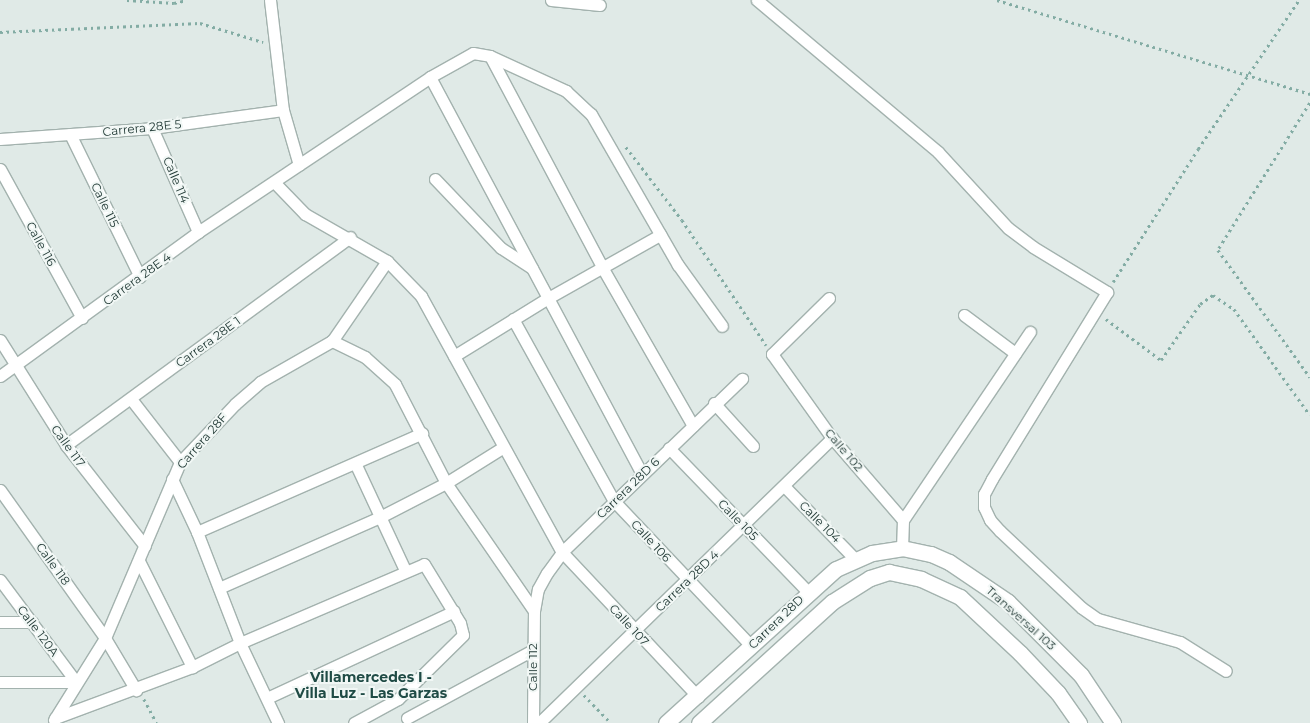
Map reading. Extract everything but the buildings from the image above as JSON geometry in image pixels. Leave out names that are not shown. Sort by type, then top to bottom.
[{"type":"street","points":[[270,0],[283,110],[299,165]]},
{"type":"street","points":[[550,0],[600,5]]},
{"type":"street","points":[[757,0],[938,152],[1008,228],[1033,248],[1107,292],[992,479],[984,494],[984,508],[990,520],[1000,531],[1082,608],[1116,627],[1180,642],[1226,671]]},
{"type":"street","name":"Carrera 28E 4","points":[[0,376],[198,232],[430,76],[472,53],[490,56]]},
{"type":"street","points":[[490,56],[566,91],[591,114],[660,235],[697,295],[722,326]]},
{"type":"street","points":[[490,56],[602,267],[693,426]]},
{"type":"street","points":[[430,76],[642,474]]},
{"type":"street","name":"Carrera 28E 5","points":[[0,139],[152,128],[283,110]]},
{"type":"street","name":"Calle 114","points":[[152,128],[198,232]]},
{"type":"street","name":"Calle 115","points":[[70,134],[140,276]]},
{"type":"street","name":"Calle 116","points":[[0,169],[82,318]]},
{"type":"street","points":[[435,179],[501,248],[532,268]]},
{"type":"street","name":"Calle 107","points":[[274,182],[305,214],[350,237],[387,261],[421,296],[502,448],[562,552],[698,697]]},
{"type":"street","points":[[454,356],[548,298],[660,235]]},
{"type":"street","name":"Carrera 28E 1","points":[[66,445],[350,237]]},
{"type":"street","name":"Carrera 28F","points":[[54,720],[76,682],[106,638],[180,462],[235,404],[260,382],[332,341],[387,261]]},
{"type":"street","points":[[772,354],[829,298]]},
{"type":"street","points":[[964,315],[1015,352]]},
{"type":"street","name":"Calle 106","points":[[513,319],[614,501],[751,646]]},
{"type":"street","points":[[902,548],[903,520],[1030,332]]},
{"type":"street","name":"Calle 117","points":[[0,340],[66,445],[145,546]]},
{"type":"street","points":[[332,341],[365,356],[395,384],[446,483],[534,611]]},
{"type":"street","name":"Calle 102","points":[[772,354],[832,438],[903,520]]},
{"type":"street","name":"Carrera 28D 6","points":[[534,611],[538,589],[562,552],[693,426],[714,403],[742,379]]},
{"type":"street","points":[[131,399],[180,462]]},
{"type":"street","points":[[714,403],[754,446]]},
{"type":"street","points":[[197,532],[356,465],[422,434]]},
{"type":"street","name":"Carrera 28D 4","points":[[539,723],[744,526],[832,438]]},
{"type":"street","points":[[219,588],[380,517],[446,483],[502,448]]},
{"type":"street","name":"Calle 105","points":[[669,448],[808,592]]},
{"type":"street","points":[[356,465],[405,570]]},
{"type":"street","points":[[172,479],[197,532],[240,643],[278,723]]},
{"type":"street","name":"Calle 104","points":[[784,486],[855,559]]},
{"type":"street","name":"Calle 118","points":[[0,490],[106,638],[136,690]]},
{"type":"street","name":"Carrera 28D","points":[[666,723],[698,697],[808,592],[855,559],[902,548]]},
{"type":"street","name":"Transversal 103","points":[[902,548],[931,554],[949,562],[1008,602],[1081,675],[1113,723]]},
{"type":"street","points":[[139,561],[192,667]]},
{"type":"street","points":[[54,720],[192,667],[240,643],[405,570],[424,564],[454,611],[463,629],[458,642],[398,699],[354,723]]},
{"type":"street","name":"Carrera 28D","points":[[699,723],[746,683],[814,617],[850,588],[889,572],[903,574]]},
{"type":"street","name":"Transversal 103","points":[[903,574],[940,586],[960,597],[1020,653],[1058,693],[1078,723]]},
{"type":"street","name":"Calle 120A","points":[[0,580],[76,682]]},
{"type":"street","points":[[267,698],[454,611]]},
{"type":"street","name":"Calle 112","points":[[533,723],[534,611]]},
{"type":"street","points":[[0,622],[32,622]]},
{"type":"street","points":[[398,699],[407,720],[533,650]]},
{"type":"street","points":[[0,682],[76,682]]},
{"type":"path","points":[[126,0],[174,4],[188,0]]},
{"type":"path","points":[[996,0],[1249,74],[1310,94]]},
{"type":"path","points":[[1107,292],[1299,0]]},
{"type":"path","points":[[0,32],[200,24],[276,46]]},
{"type":"path","points":[[1310,103],[1218,250],[1310,377]]},
{"type":"path","points":[[624,146],[682,220],[772,354]]},
{"type":"path","points":[[1096,312],[1161,360],[1200,304],[1213,295],[1234,309],[1310,416]]},
{"type":"path","points":[[576,687],[611,723]]},
{"type":"path","points":[[136,690],[147,702],[157,723]]},
{"type":"district","name":"Villamercedes I - Villa Luz - Las Garzas","points":[[371,686]]}]
